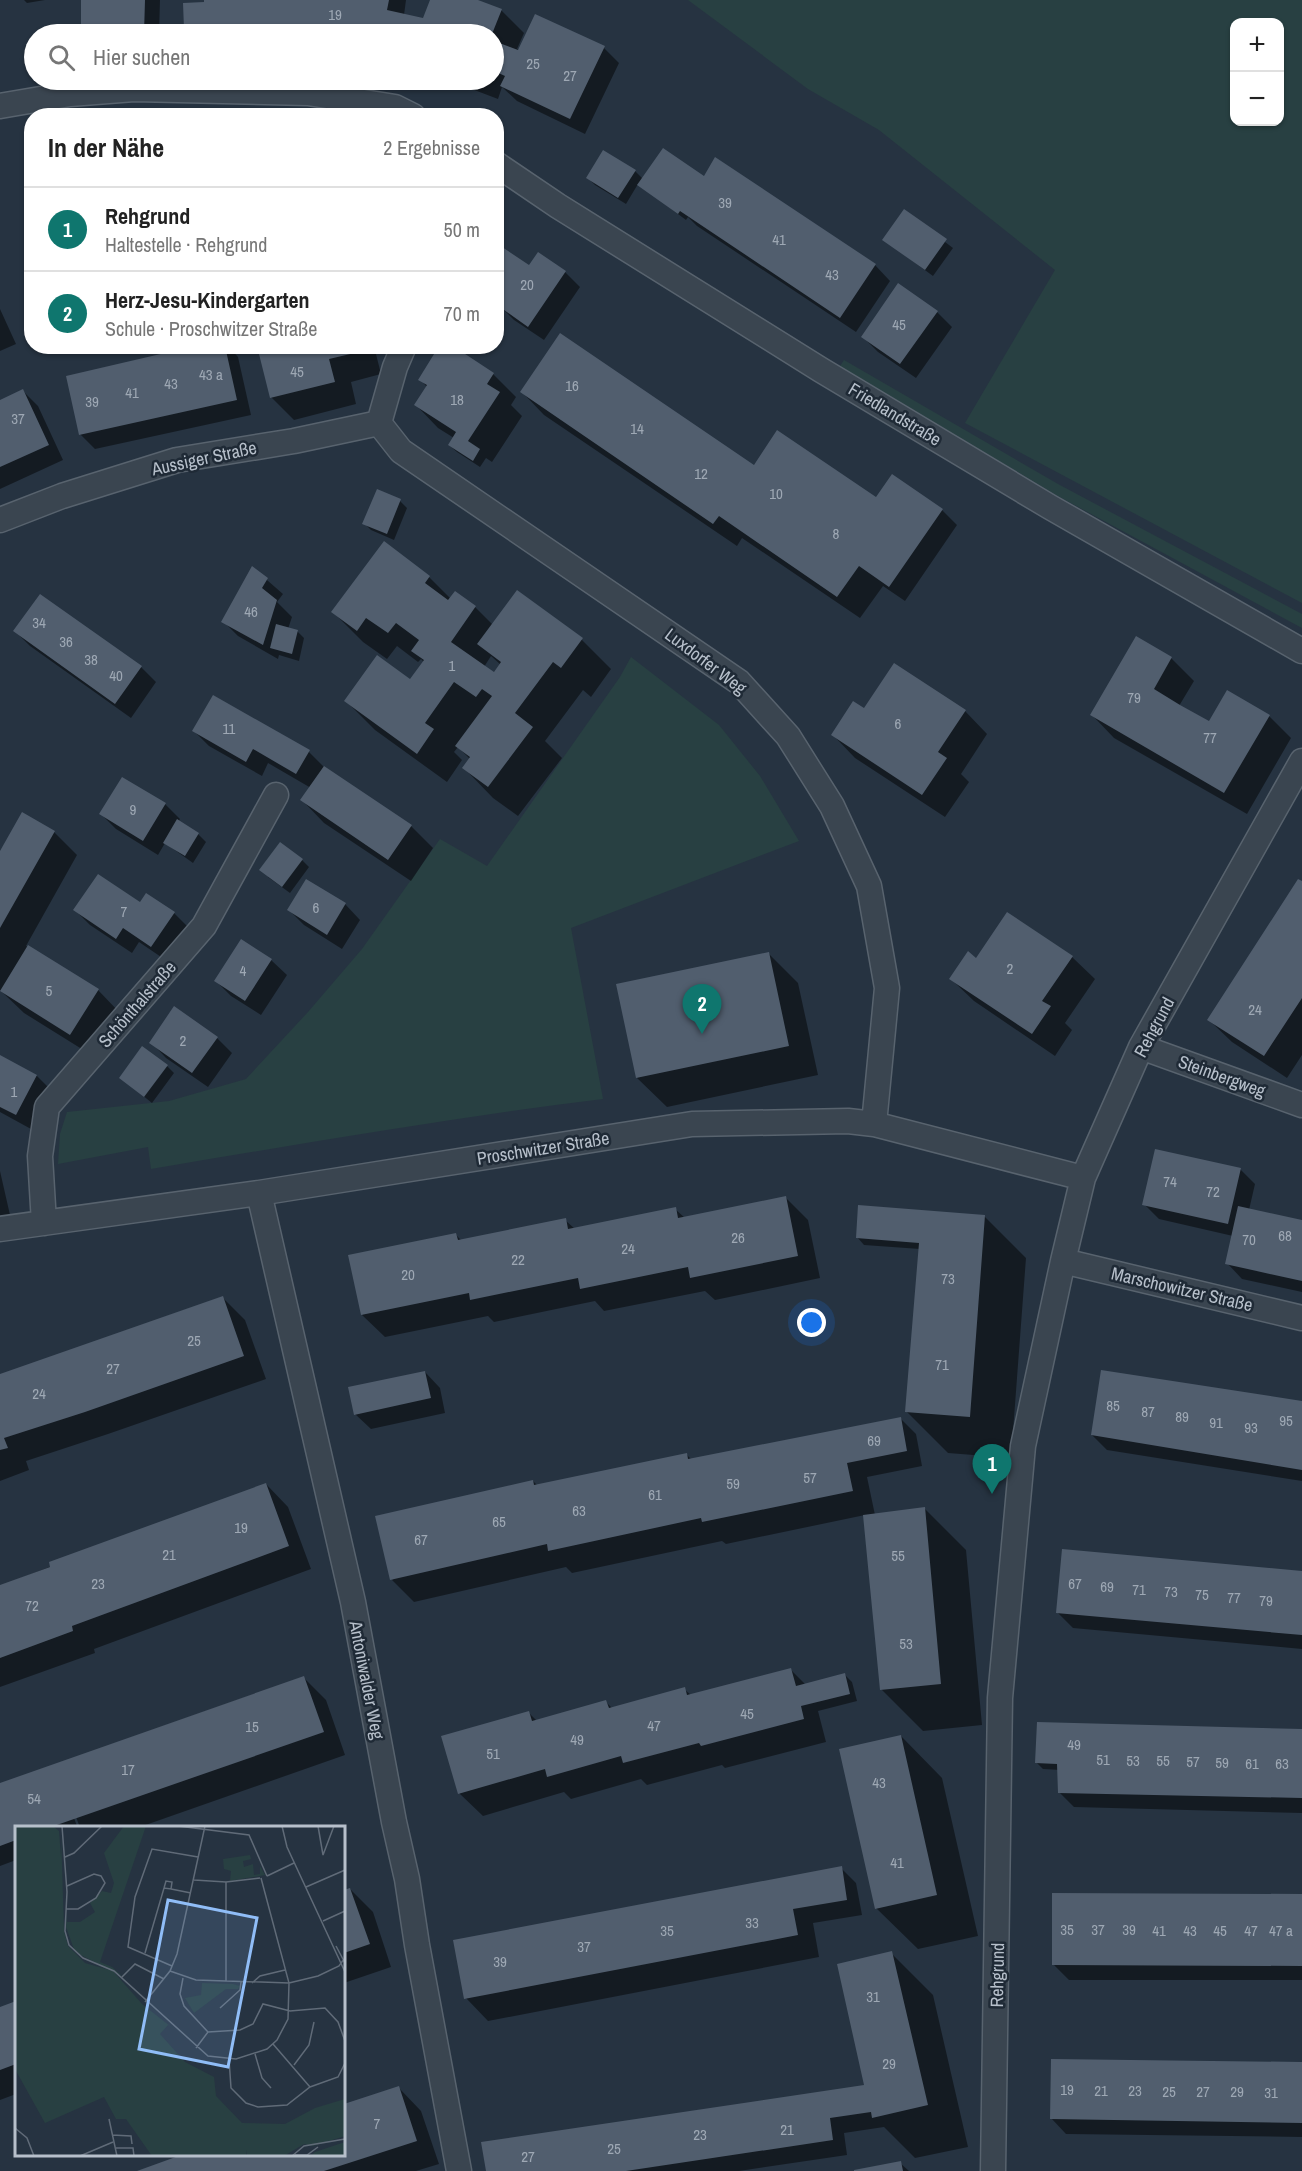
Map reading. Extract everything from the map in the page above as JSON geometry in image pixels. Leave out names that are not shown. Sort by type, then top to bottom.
[{"type":"street","points":[[1,104],[70,93],[118,90]]},
{"type":"street","points":[[178,90],[308,93],[395,108]]},
{"type":"street","name":"Friedlandstraße","points":[[504,174],[841,382],[1050,507],[1302,651]]},
{"type":"street","points":[[379,423],[401,354]]},
{"type":"street","name":"Aussiger Straße","points":[[0,520],[62,496],[177,460],[294,441],[379,423]]},
{"type":"street","name":"Luxdorfer Weg","points":[[379,423],[400,451],[739,682],[788,736],[832,806],[869,886],[887,988],[874,1124]]},
{"type":"street","name":"Rehgrund","points":[[993,2171],[1000,1698],[1023,1446],[1063,1261],[1083,1178],[1141,1047],[1302,761]]},
{"type":"street","name":"Schönthalstraße","points":[[44,1223],[40,1156],[47,1107],[204,926],[276,795]]},
{"type":"street","name":"Steinbergweg","points":[[1141,1047],[1302,1106]]},
{"type":"street","name":"Proschwitzer Straße","points":[[0,1229],[259,1193],[692,1124],[848,1121],[874,1124],[1083,1178]]},
{"type":"street","name":"Antoniwalder Weg","points":[[259,1193],[353,1602],[394,1822],[407,1879],[459,2171]]},
{"type":"street","name":"Marschowitzer Straße","points":[[1063,1261],[1302,1318]]},
{"type":"green space","points":[[688,0],[1302,0],[1302,603],[965,423],[1055,270],[879,130],[808,89]]},
{"type":"green space","points":[[844,360],[1058,484],[1302,614],[1302,628],[1056,495],[840,366]]},
{"type":"green space","points":[[631,657],[719,725],[760,776],[799,841],[571,928],[603,1099],[433,1122],[151,1169],[148,1147],[58,1164],[60,1134],[67,1112],[169,1101],[246,1079],[362,949],[440,839],[487,866],[620,677]]},
{"type":"building","points":[[81,0],[145,0],[144,24],[81,24]]},
{"type":"building","points":[[204,0],[389,0],[387,10],[423,18],[430,0],[478,0],[502,9],[496,24],[184,24],[183,3],[204,2]]},
{"type":"building","points":[[535,14],[605,46],[570,119],[504,88],[504,45],[518,50]]},
{"type":"building","points":[[663,148],[704,176],[715,157],[876,264],[840,318],[680,211],[678,214],[637,185]]},
{"type":"building","points":[[603,150],[636,170],[618,198],[586,178]]},
{"type":"building","points":[[904,209],[947,239],[925,270],[882,240]]},
{"type":"building","points":[[504,248],[529,265],[538,252],[566,271],[528,327],[504,310]]},
{"type":"building","points":[[898,283],[938,311],[900,364],[861,337]]},
{"type":"building","points":[[560,333],[754,465],[777,430],[876,497],[892,474],[943,509],[889,587],[859,566],[837,597],[719,516],[713,524],[520,392]]},
{"type":"building","points":[[161,354],[227,354],[237,400],[79,435],[66,376]]},
{"type":"building","points":[[259,354],[350,354],[329,359],[335,382],[270,398]]},
{"type":"building","points":[[434,354],[465,354],[494,373],[487,384],[500,392],[468,441],[480,449],[473,461],[448,445],[456,432],[414,405],[427,385],[418,380]]},
{"type":"building","points":[[23,389],[49,445],[0,467],[0,400]]},
{"type":"building","points":[[377,489],[401,499],[387,534],[362,524]]},
{"type":"building","points":[[384,541],[430,576],[425,583],[448,600],[455,591],[476,606],[451,642],[494,672],[501,662],[477,644],[517,590],[583,638],[561,668],[553,662],[515,713],[533,727],[488,787],[462,768],[470,757],[455,746],[492,696],[482,689],[476,697],[454,682],[425,723],[434,729],[417,754],[344,701],[377,655],[410,679],[424,660],[411,651],[419,640],[396,623],[388,633],[366,618],[357,631],[331,612]]},
{"type":"building","points":[[252,566],[268,578],[262,588],[277,600],[263,645],[221,622]]},
{"type":"building","points":[[40,594],[142,666],[115,704],[13,631]]},
{"type":"building","points":[[276,624],[298,630],[292,654],[270,648]]},
{"type":"building","points":[[1136,636],[1172,657],[1154,689],[1180,705],[1209,721],[1227,690],[1270,715],[1224,793],[1090,715]]},
{"type":"building","points":[[894,663],[966,710],[938,752],[947,758],[922,795],[831,735],[853,701],[864,708]]},
{"type":"building","points":[[213,695],[310,750],[296,774],[253,749],[246,762],[192,731]]},
{"type":"building","points":[[324,766],[412,825],[388,860],[300,800]]},
{"type":"building","points":[[122,777],[166,803],[143,841],[99,814]]},
{"type":"building","points":[[22,812],[55,831],[0,928],[0,851]]},
{"type":"building","points":[[177,819],[199,833],[185,856],[163,843]]},
{"type":"building","points":[[280,842],[303,859],[282,887],[259,870]]},
{"type":"building","points":[[98,874],[140,902],[146,893],[175,912],[151,947],[123,928],[116,939],[73,910]]},
{"type":"building","points":[[306,879],[346,903],[327,935],[287,910]]},
{"type":"building","points":[[1298,879],[1302,881],[1302,998],[1264,1056],[1207,1020]]},
{"type":"building","points":[[1007,912],[1073,956],[1042,1001],[1051,1006],[1032,1034],[949,979],[968,951],[976,958]]},
{"type":"building","points":[[241,939],[272,959],[245,1001],[214,981]]},
{"type":"building","points":[[28,945],[99,989],[70,1035],[0,991]]},
{"type":"building","points":[[769,952],[789,1046],[636,1078],[616,984]]},
{"type":"building","points":[[174,1006],[218,1037],[192,1073],[149,1043]]},
{"type":"building","points":[[142,1046],[168,1065],[144,1097],[119,1078]]},
{"type":"building","points":[[0,1055],[37,1075],[16,1115],[0,1107]]},
{"type":"building","points":[[1155,1149],[1241,1168],[1228,1224],[1142,1205]]},
{"type":"building","points":[[786,1196],[798,1256],[690,1278],[688,1267],[580,1289],[578,1278],[470,1300],[469,1293],[361,1315],[348,1255],[456,1233],[458,1240],[566,1218],[568,1229],[676,1207],[678,1218]]},
{"type":"building","points":[[858,1205],[985,1215],[970,1417],[905,1412],[919,1243],[856,1238]]},
{"type":"building","points":[[1238,1206],[1302,1220],[1302,1281],[1225,1264]]},
{"type":"building","points":[[223,1296],[244,1356],[4,1438],[8,1448],[0,1450],[0,1374]]},
{"type":"building","points":[[1101,1370],[1302,1401],[1302,1470],[1091,1435]]},
{"type":"building","points":[[425,1371],[431,1398],[354,1415],[348,1387]]},
{"type":"building","points":[[901,1417],[907,1451],[847,1463],[853,1491],[702,1522],[701,1518],[548,1551],[547,1544],[390,1580],[375,1516],[533,1480],[534,1485],[687,1453],[688,1459]]},
{"type":"building","points":[[266,1483],[289,1546],[72,1626],[73,1631],[0,1658],[0,1585],[50,1567],[49,1562]]},
{"type":"building","points":[[925,1507],[941,1684],[880,1690],[863,1515]]},
{"type":"building","points":[[1062,1549],[1302,1571],[1302,1635],[1056,1613]]},
{"type":"building","points":[[791,1668],[796,1686],[845,1673],[850,1694],[801,1706],[804,1719],[701,1746],[699,1743],[623,1763],[621,1756],[547,1777],[545,1769],[458,1794],[441,1736],[529,1711],[532,1721],[606,1700],[609,1708],[685,1687],[687,1695]]},
{"type":"building","points":[[304,1676],[324,1732],[54,1826],[15,1826],[15,1840],[0,1846],[0,1783]]},
{"type":"building","points":[[1037,1722],[1302,1729],[1302,1798],[1058,1793],[1057,1764],[1035,1763]]},
{"type":"building","points":[[901,1735],[937,1895],[875,1909],[839,1749]]},
{"type":"building","points":[[842,1866],[847,1900],[793,1909],[798,1935],[464,1999],[453,1940]]},
{"type":"building","points":[[350,1888],[370,1944],[345,1953],[345,1890]]},
{"type":"building","points":[[1052,1893],[1302,1894],[1302,1966],[1052,1965]]},
{"type":"building","points":[[892,1951],[928,2105],[872,2118],[871,2112],[830,2118],[833,2140],[626,2171],[486,2171],[481,2142],[864,2085],[837,1964]]},
{"type":"building","points":[[15,2001],[15,2064],[0,2070],[0,2007]]},
{"type":"building","points":[[1051,2059],[1302,2062],[1302,2123],[1050,2119]]},
{"type":"building","points":[[399,2086],[417,2141],[324,2171],[137,2171],[178,2156],[345,2156],[345,2104]]},
{"type":"building","points":[[901,2161],[903,2171],[854,2171],[854,2170]]},
{"type":"place","name":"Herz-Jesu-Kindergarten","points":[[702,1034]]},
{"type":"place","name":"Rehgrund","points":[[992,1494]]}]
